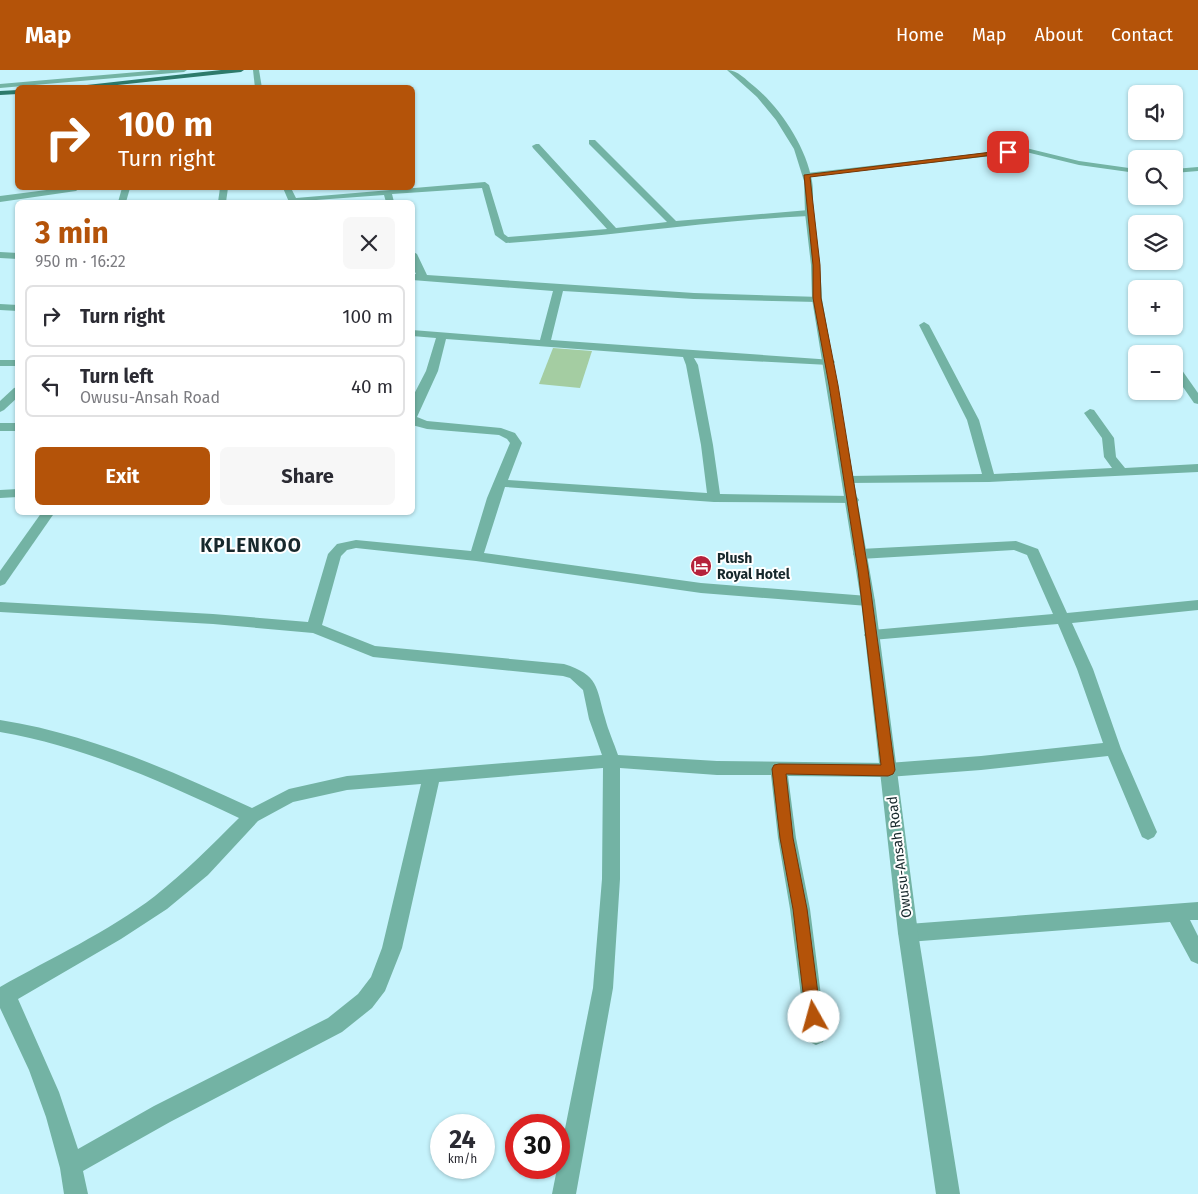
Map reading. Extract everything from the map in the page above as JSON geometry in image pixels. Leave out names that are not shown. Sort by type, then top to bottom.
[{"type":"main road","points":[[89,85],[208,71],[241,70]]},
{"type":"main road","points":[[0,93],[15,92]]},
{"type":"street","points":[[0,86],[184,70]]},
{"type":"street","points":[[256,70],[258,85]]},
{"type":"street","name":"Owusu-Ansah Road","points":[[730,70],[760,95],[779,119],[798,149],[807,175],[809,212],[816,265],[817,298],[868,601],[908,933],[948,1194]]},
{"type":"street","points":[[592,142],[674,224]]},
{"type":"street","points":[[536,146],[615,232]]},
{"type":"street","points":[[807,175],[1026,150],[1079,163],[1128,170]]},
{"type":"street","points":[[1183,170],[1198,169]]},
{"type":"street","points":[[415,190],[485,185],[500,235],[506,240],[546,239],[615,232],[756,214],[809,212]]},
{"type":"street","points":[[0,199],[62,190]]},
{"type":"street","points":[[311,200],[414,190]]},
{"type":"street","points":[[386,192],[389,200]]},
{"type":"street","points":[[0,255],[15,256]]},
{"type":"street","points":[[418,278],[694,296],[817,298]]},
{"type":"street","points":[[545,342],[559,288]]},
{"type":"street","points":[[0,307],[15,308]]},
{"type":"street","points":[[924,325],[973,420],[989,478]]},
{"type":"street","points":[[415,333],[687,354],[829,362]]},
{"type":"street","points":[[415,407],[432,371],[442,335]]},
{"type":"street","points":[[687,354],[692,365],[707,445],[714,498]]},
{"type":"street","points":[[0,363],[15,363]]},
{"type":"street","points":[[1183,379],[1198,401]]},
{"type":"street","points":[[0,408],[15,393]]},
{"type":"street","points":[[1090,413],[1108,438],[1110,457],[1120,470]]},
{"type":"street","points":[[415,421],[427,425],[501,432],[511,436],[516,443],[476,556]]},
{"type":"street","points":[[0,428],[15,427]]},
{"type":"street","points":[[849,480],[989,478],[1120,470],[1198,468]]},
{"type":"street","points":[[501,483],[714,498],[852,500]]},
{"type":"street","points":[[0,494],[15,493]]},
{"type":"street","points":[[0,581],[47,515]]},
{"type":"street","points":[[314,628],[335,554],[342,547],[356,544],[476,556],[701,588],[868,601]]},
{"type":"street","points":[[860,554],[1016,545],[1023,546],[1033,552],[1085,669],[1112,749],[1148,832]]},
{"type":"street","points":[[872,635],[1064,619],[1198,605]]},
{"type":"street","points":[[2,610],[195,618],[314,628],[373,651],[564,670],[576,674],[590,688],[597,719],[612,761],[612,879],[603,988],[564,1194]]},
{"type":"street","points":[[0,726],[57,737],[93,749],[140,766],[252,816]]},
{"type":"street","points":[[76,1194],[72,1165],[65,1138],[39,1069],[3,996],[114,933],[160,903],[201,869],[252,816],[289,796],[347,783],[612,761],[717,768],[888,770],[939,765],[981,764],[1112,749]]},
{"type":"street","points":[[779,769],[786,838],[800,909],[816,1035]]},
{"type":"street","points":[[72,1165],[162,1114],[335,1026],[357,1011],[371,996],[384,976],[392,948],[432,775]]},
{"type":"street","points":[[908,933],[1198,911]]},
{"type":"street","points":[[1176,914],[1198,955]]},
{"type":"green space","points":[[553,348],[592,351],[580,388],[539,384]]},
{"type":"place","name":"Plush Royal Hotel","points":[[701,566]]},
{"type":"district","name":"KPLENKOO","points":[[251,545]]},
{"type":"route","points":[[814,1017],[800,909],[786,838],[779,769],[888,770],[863,570],[834,385],[817,298],[816,265],[809,212],[807,175],[1008,152]]}]
